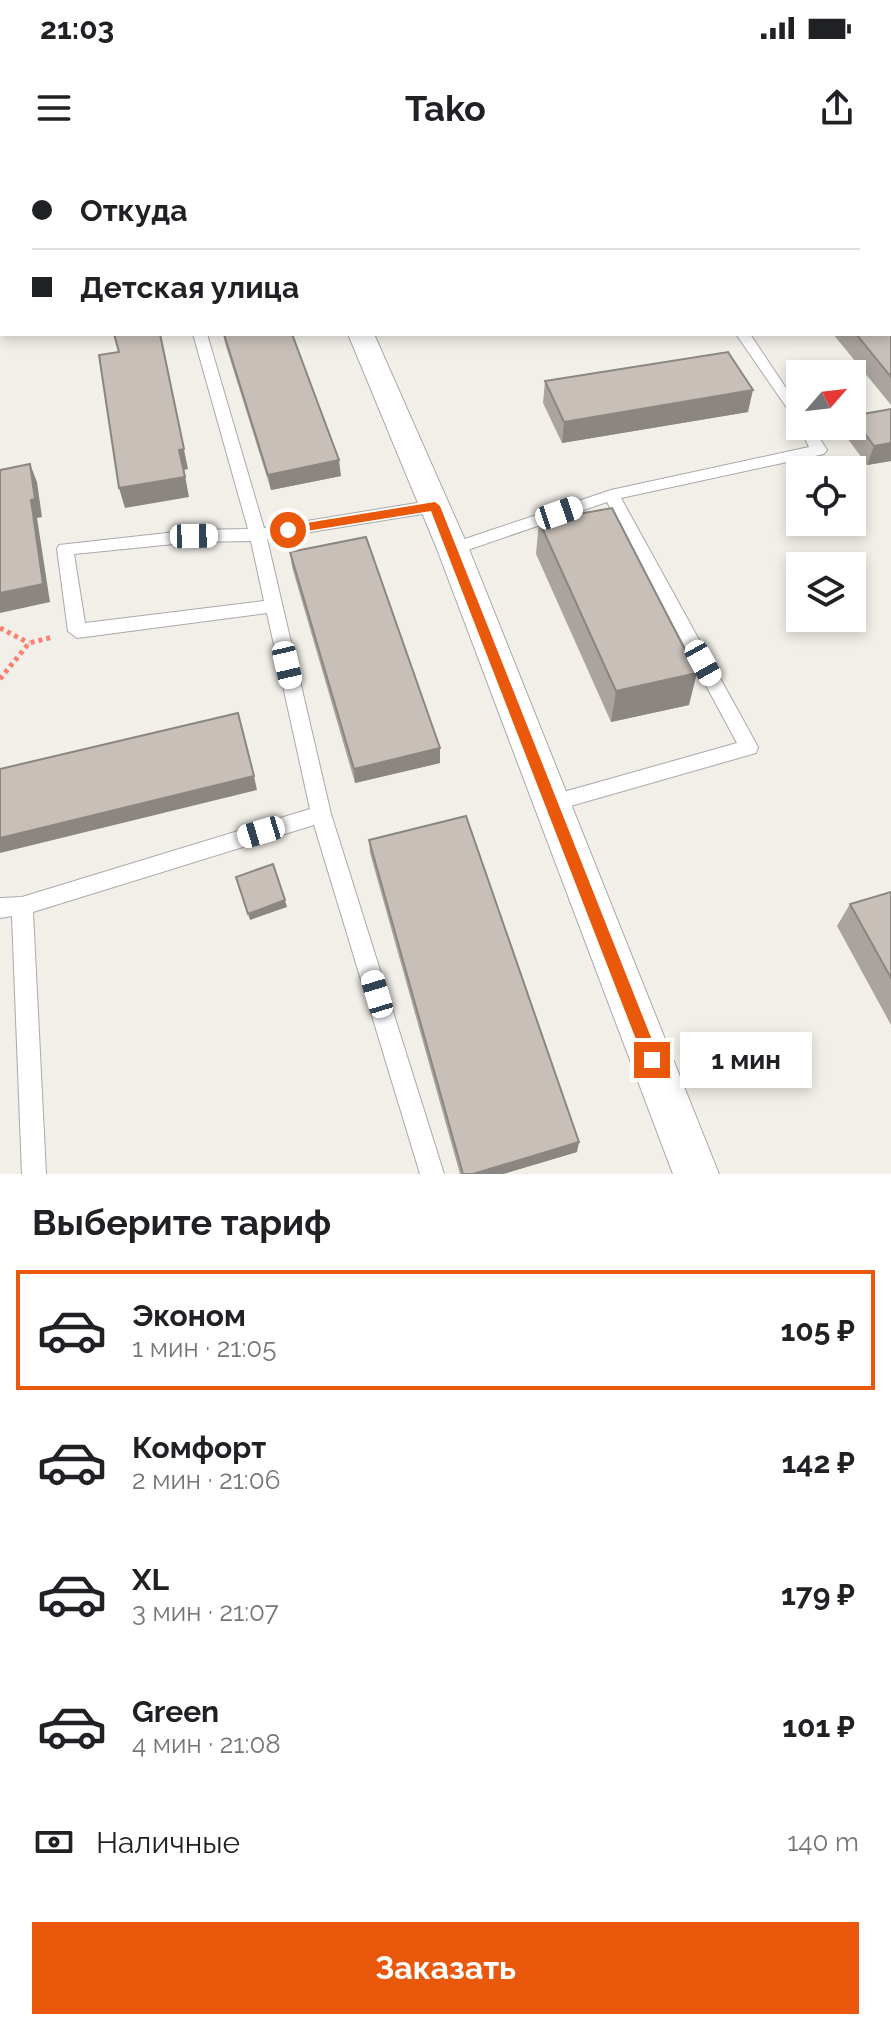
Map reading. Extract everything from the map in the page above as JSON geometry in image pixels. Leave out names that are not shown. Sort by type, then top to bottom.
[{"type":"street","points":[[362,336],[453,549],[696,1174]]},
{"type":"lane","points":[[201,336],[258,535],[321,814],[432,1174]]},
{"type":"lane","points":[[744,336],[786,399]]},
{"type":"lane","points":[[453,549],[611,495],[819,450],[813,440]]},
{"type":"lane","points":[[553,803],[749,747],[611,495]]},
{"type":"lane","points":[[274,606],[77,631],[65,549],[194,536],[258,535],[435,506]]},
{"type":"lane","points":[[34,1174],[11,907],[321,814]]},
{"type":"path","points":[[0,628],[29,643]]},
{"type":"path","points":[[0,679],[29,643],[77,631]]},
{"type":"building","points":[[115,336],[160,336],[184,449],[179,450],[185,477],[119,488],[99,355],[119,352]]},
{"type":"building","points":[[225,336],[293,336],[339,460],[268,475]]},
{"type":"building","points":[[858,336],[891,336],[891,377]]},
{"type":"building","points":[[728,352],[753,390],[564,422],[545,381]]},
{"type":"building","points":[[891,409],[891,443],[874,446],[866,435],[866,413]]},
{"type":"building","points":[[30,464],[35,499],[31,500],[43,584],[0,593],[0,470]]},
{"type":"building","points":[[612,508],[697,673],[616,691],[539,521]]},
{"type":"building","points":[[366,537],[440,748],[354,769],[290,552]]},
{"type":"building","points":[[238,713],[254,776],[0,838],[0,769]]},
{"type":"building","points":[[466,816],[579,1142],[473,1174],[463,1174],[369,840]]},
{"type":"building","points":[[273,864],[285,900],[248,914],[236,877]]},
{"type":"building","points":[[891,892],[891,978],[850,904]]},
{"type":"route","points":[[288,530],[435,506],[652,1060]]}]
